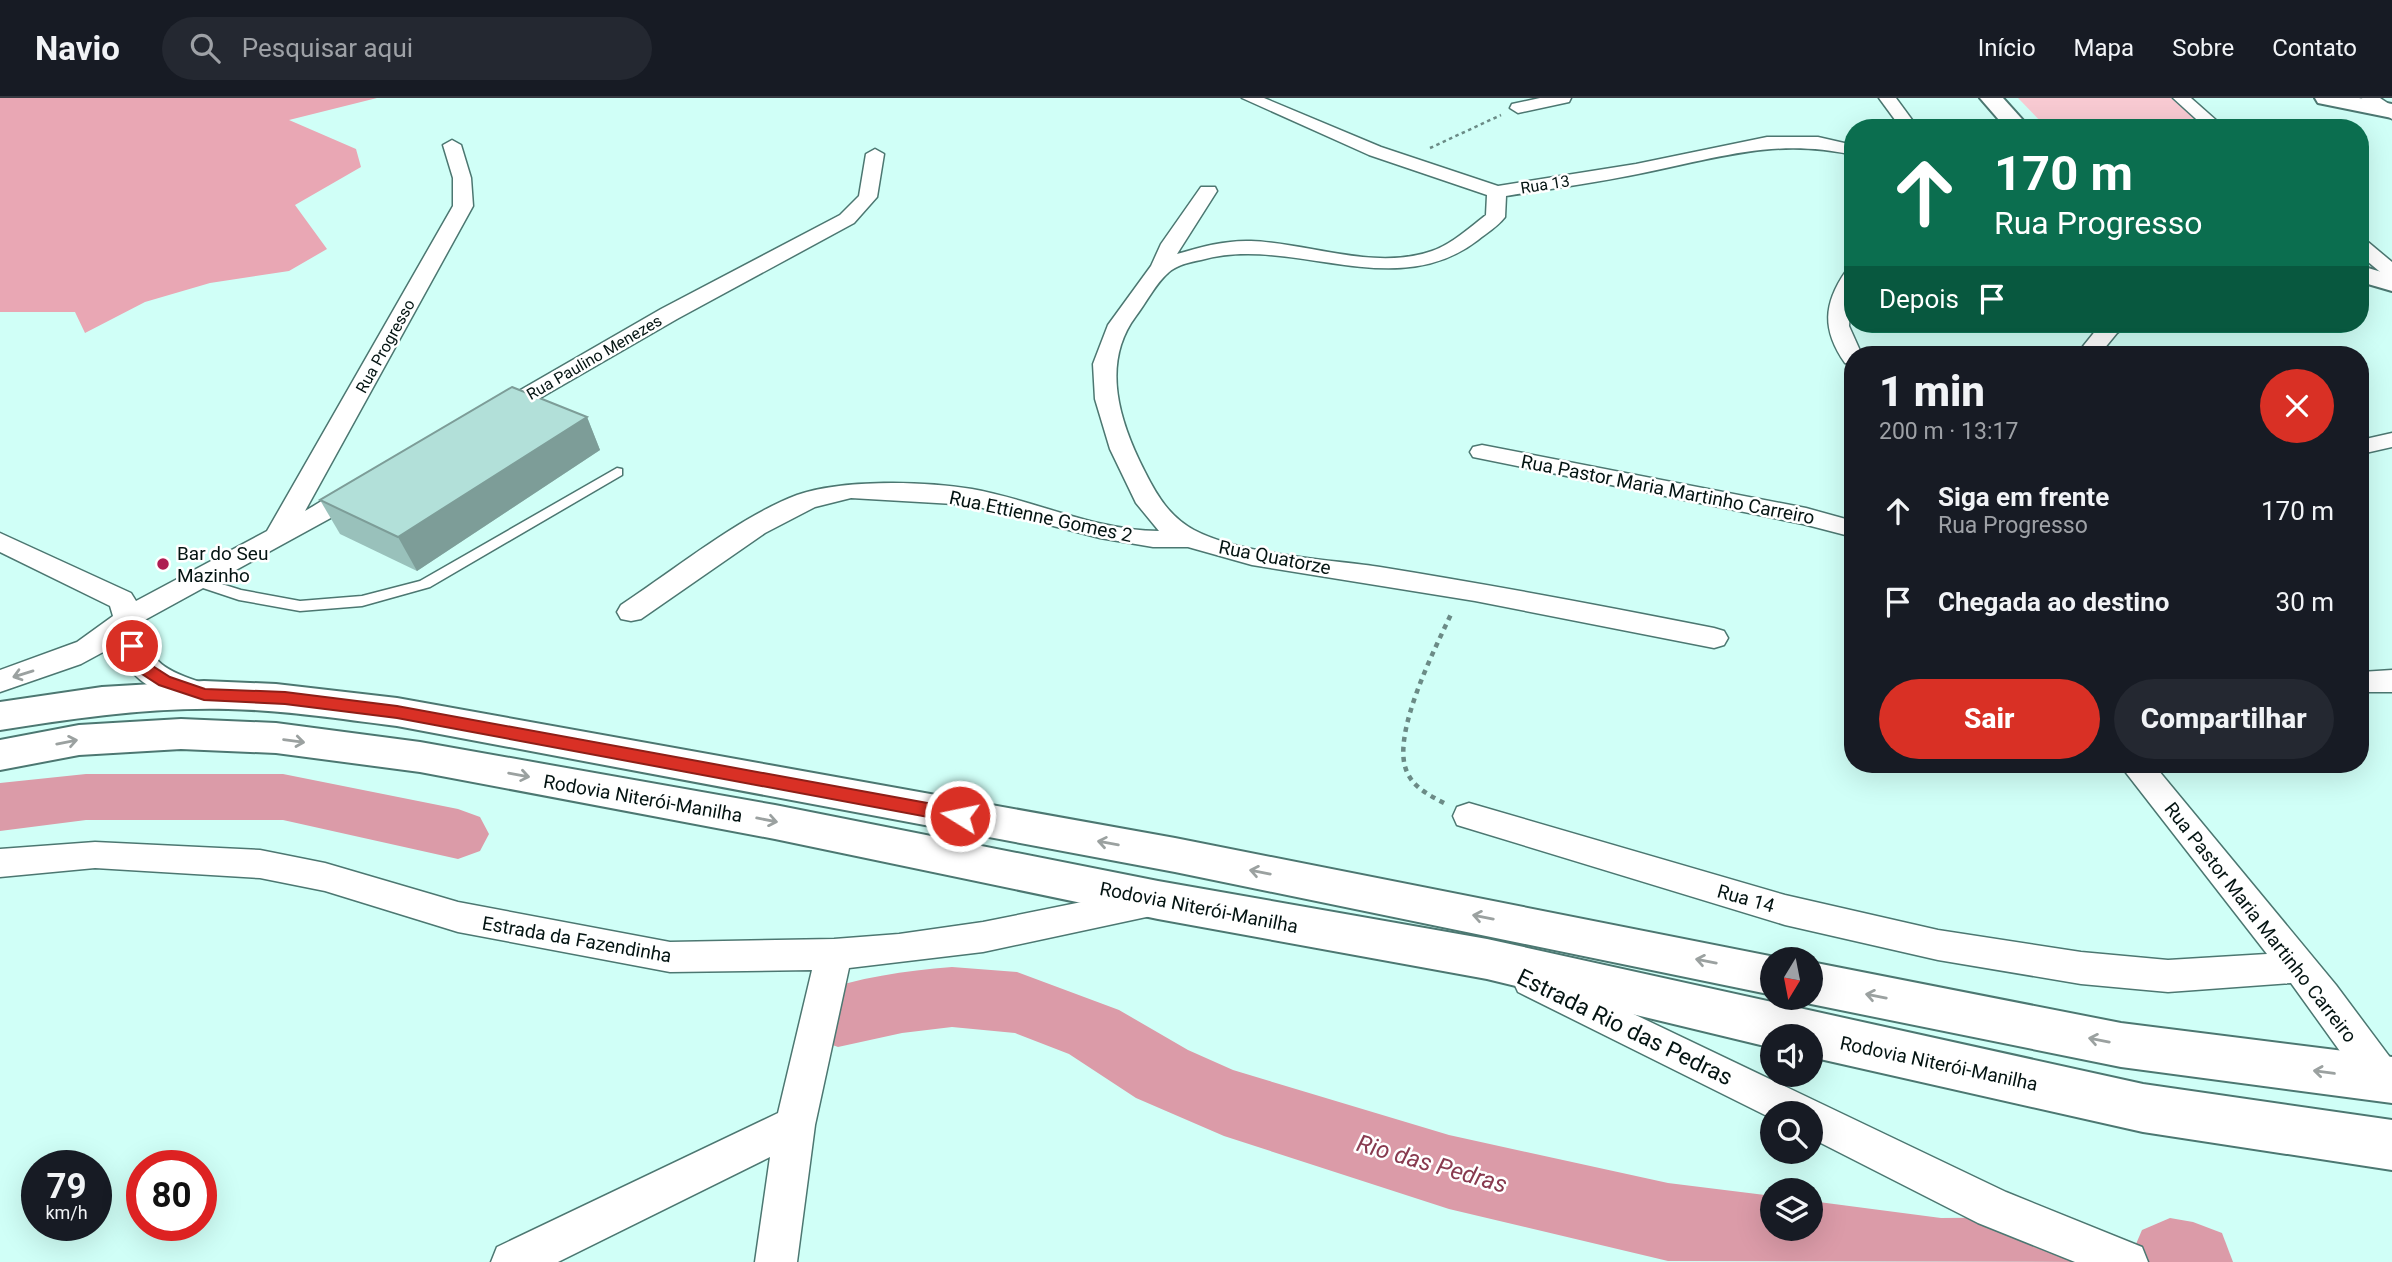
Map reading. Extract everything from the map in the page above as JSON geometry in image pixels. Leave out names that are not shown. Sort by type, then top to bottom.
[{"type":"main road","points":[[1991,98],[2011,119]]},
{"type":"main road","points":[[2326,98],[2385,108]]},
{"type":"main road","points":[[2369,276],[2392,283]]},
{"type":"main road","name":"Rodovia Niterói-Manilha","points":[[0,716],[116,700],[204,695],[285,698],[397,712],[1175,855],[1760,972]]},
{"type":"main road","name":"Rodovia Niterói-Manilha","points":[[0,755],[79,740],[181,734],[276,738],[420,757],[734,814],[1158,900],[1487,959],[1807,1034],[2143,1108],[2392,1145]]},
{"type":"main road","points":[[1824,986],[2121,1045],[2388,1080]]},
{"type":"street","name":"Rua 13","points":[[1250,98],[1375,151],[1497,192],[1636,169],[1767,142],[1818,142],[1844,148]]},
{"type":"street","points":[[1518,107],[1563,98]]},
{"type":"street","points":[[1887,98],[1903,119]]},
{"type":"street","points":[[2181,98],[2206,119]]},
{"type":"street","name":"Rua Progresso","points":[[275,540],[463,206],[462,178],[452,145]]},
{"type":"street","name":"Rua Paulino Menezes","points":[[475,426],[669,314],[847,219],[868,197],[875,154]]},
{"type":"street","name":"Rua Quatorze","points":[[1208,191],[1171,244],[1161,267],[1120,319],[1104,354],[1104,387],[1114,433],[1144,493],[1167,524],[1191,539],[1233,552],[1462,590],[1714,638]]},
{"type":"street","points":[[1161,267],[1195,254],[1238,244],[1276,246],[1359,260],[1402,262],[1436,257],[1466,241],[1494,217],[1497,192]]},
{"type":"street","points":[[2369,253],[2392,272]]},
{"type":"street","points":[[1844,289],[1838,299],[1838,321],[1844,347]]},
{"type":"street","points":[[2369,445],[2392,440]]},
{"type":"street","name":"Rua Pastor Maria Martinho Carreiro","points":[[1482,452],[1806,516],[1844,527]]},
{"type":"street","points":[[0,681],[57,663],[90,648],[117,631],[130,616],[378,482]]},
{"type":"street","name":"Rua Ettienne Gomes 2","points":[[631,612],[756,527],[806,501],[851,490],[971,497],[1100,530],[1153,539],[1191,539]]},
{"type":"street","points":[[0,541],[121,600],[130,616],[132,646],[142,667],[165,681],[204,695]]},
{"type":"street","points":[[2369,682],[2392,681]]},
{"type":"street","name":"Rua Pastor Maria Martinho Carreiro","points":[[2142,773],[2388,1080]]},
{"type":"street","name":"Rua 14","points":[[1469,816],[1785,910],[1938,945],[2081,968],[2168,976],[2299,967]]},
{"type":"street","name":"Estrada da Fazendinha","points":[[0,863],[95,855],[260,864],[325,877],[458,917],[670,957],[834,954],[983,937],[1158,900]]},
{"type":"street","points":[[776,1262],[795,1125],[834,954]]},
{"type":"street","name":"Estrada Rio das Pedras","points":[[1487,959],[1776,1101]]},
{"type":"street","points":[[1823,1124],[1993,1208],[2127,1262]]},
{"type":"street","points":[[512,1262],[795,1125]]},
{"type":"lane","points":[[196,581],[239,595],[300,606],[362,601],[425,584],[617,472]]},
{"type":"path","points":[[1425,150],[1518,107]]},
{"type":"path","points":[[1462,590],[1433,654],[1411,716],[1405,743],[1405,767],[1418,789],[1469,816]]},
{"type":"shaded area","points":[[0,98],[377,98],[289,120],[356,149],[361,167],[295,205],[327,249],[289,271],[210,283],[145,302],[85,333],[75,312],[0,312]]},
{"type":"shaded area","points":[[2018,98],[2171,98],[2196,119],[2038,119]]},
{"type":"building","points":[[512,387],[587,417],[398,537],[320,500]]},
{"type":"waterway","points":[[0,807],[86,797],[283,797],[458,834]]},
{"type":"waterway","name":"Rio das Pedras","points":[[838,1016],[902,1002],[952,997],[1017,1003],[1094,1032],[1162,1074],[1224,1102],[1449,1172],[1668,1222],[1941,1258],[2051,1257]]},
{"type":"waterway","name":"Rio das Pedras","points":[[2170,1258],[2193,1262]]},
{"type":"place","name":"Bar do Seu Mazinho","points":[[163,564]]},
{"type":"route","points":[[132,646],[142,667],[165,681],[204,695],[285,698],[397,712],[960,816]]}]
